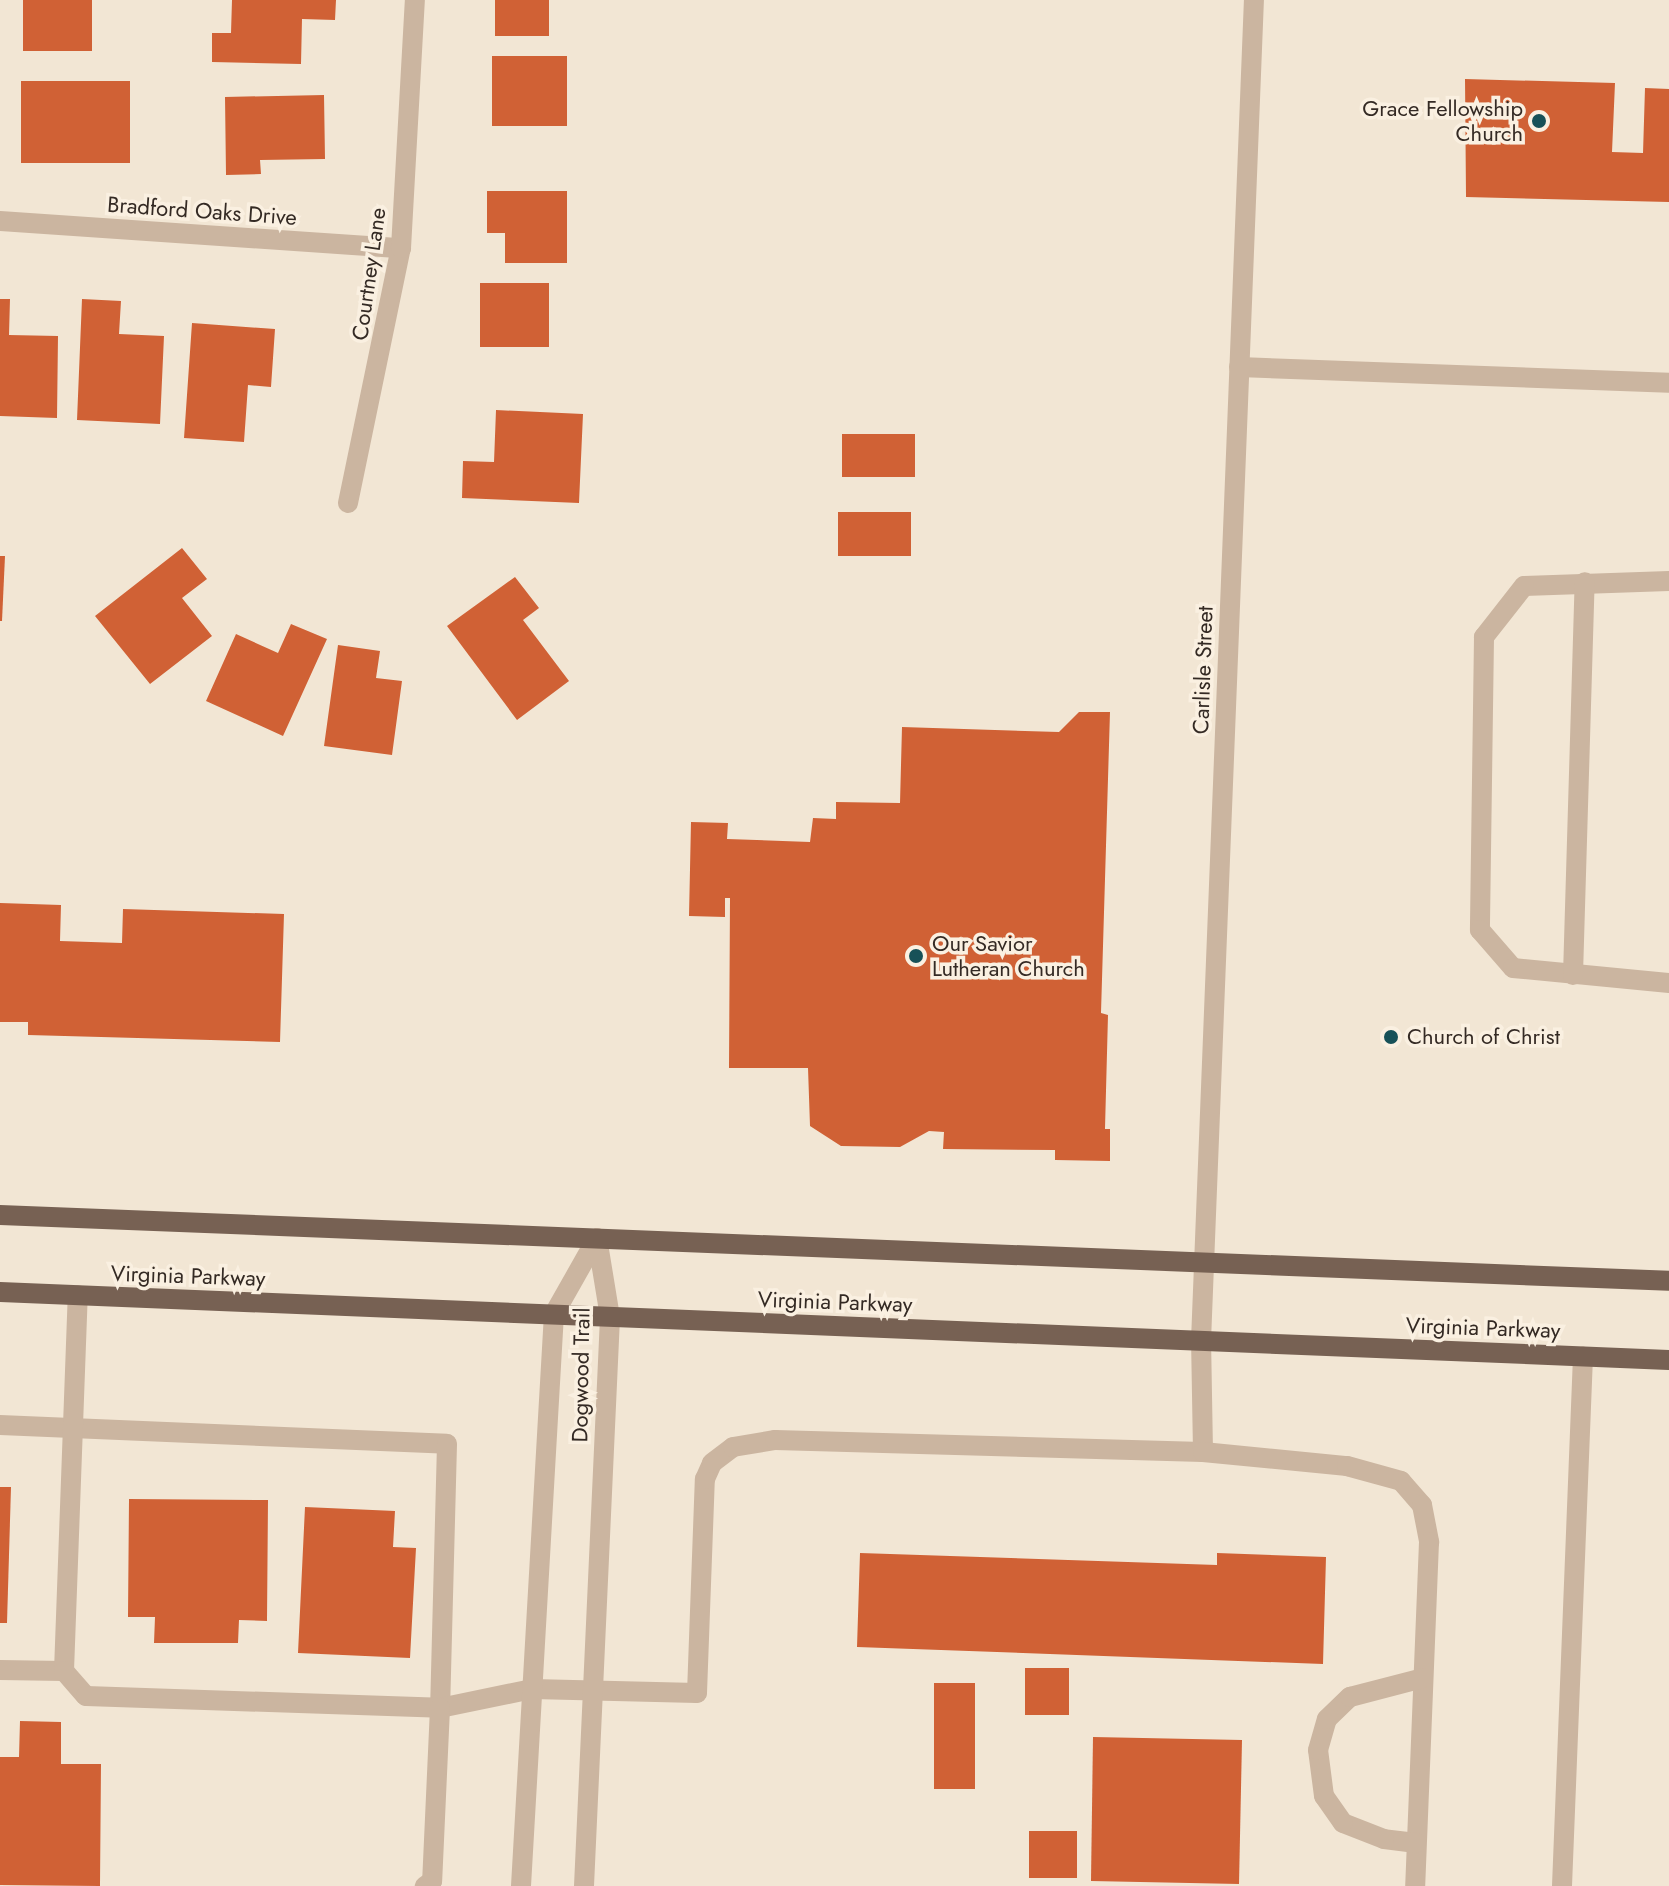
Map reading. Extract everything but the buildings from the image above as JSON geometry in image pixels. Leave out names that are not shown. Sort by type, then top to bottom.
[{"type":"main road","points":[[0,1215],[1204,1259],[1669,1281]]},
{"type":"main road","name":"Virginia Parkway","points":[[0,1292],[1669,1360]]},
{"type":"street","name":"Courtney Lane","points":[[348,503],[401,248],[415,0]]},
{"type":"street","name":"Carlisle Street","points":[[1203,1452],[1201,1341],[1254,0]]},
{"type":"street","name":"Bradford Oaks Drive","points":[[0,221],[401,248]]},
{"type":"street","points":[[1239,367],[1669,383]]},
{"type":"street","points":[[1669,581],[1524,586],[1484,637],[1480,930],[1513,968],[1669,983]]},
{"type":"street","points":[[1573,975],[1585,582]]},
{"type":"street","name":"Dogwood Trail","points":[[521,1886],[554,1314],[597,1238]]},
{"type":"street","name":"Dogwood Trail","points":[[584,1886],[610,1317],[597,1238]]},
{"type":"street","points":[[78,1295],[64,1671],[86,1696],[440,1708],[532,1689],[592,1688],[697,1693],[705,1479],[712,1463],[733,1447],[775,1440],[1203,1452],[1347,1466],[1401,1481],[1422,1505],[1429,1542],[1415,1886]]},
{"type":"street","points":[[1562,1886],[1583,1356]]},
{"type":"street","points":[[0,1425],[447,1444],[432,1881],[425,1886]]},
{"type":"street","points":[[0,1670],[64,1671]]},
{"type":"street","points":[[1416,1843],[1384,1839],[1343,1823],[1324,1796],[1318,1750],[1327,1719],[1350,1697],[1423,1678]]},
{"type":"place","name":"Grace Fellowship Church","points":[[1539,121]]},
{"type":"place","name":"Our Savior Lutheran Church","points":[[916,956]]},
{"type":"place","name":"Church of Christ","points":[[1391,1037]]}]
